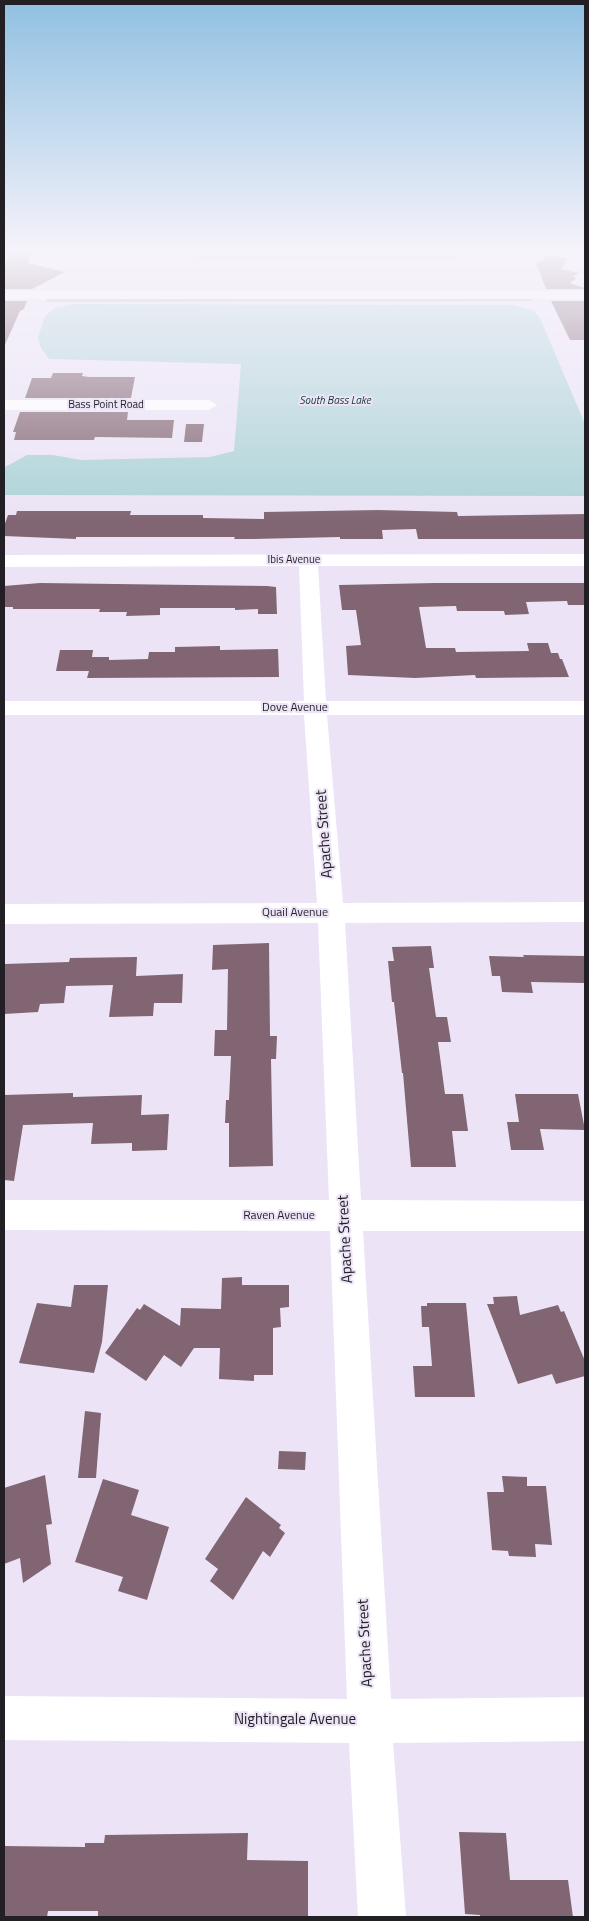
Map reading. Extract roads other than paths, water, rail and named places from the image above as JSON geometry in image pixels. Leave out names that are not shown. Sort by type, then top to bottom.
[{"type":"street","name":"Bass Point Road","points":[[4,405],[209,405]]},
{"type":"street","name":"Ibis Avenue","points":[[4,560],[585,560]]},
{"type":"street","name":"Apache Street","points":[[308,560],[315,708],[330,913],[370,1721],[382,1917]]},
{"type":"street","name":"Dove Avenue","points":[[4,708],[585,708]]},
{"type":"street","name":"Quail Avenue","points":[[4,914],[585,912]]},
{"type":"street","name":"Raven Avenue","points":[[4,1215],[585,1216]]},
{"type":"street","name":"Nightingale Avenue","points":[[4,1718],[370,1721],[585,1719]]},
{"type":"water","name":"South Bass Lake","points":[[39,342],[550,342],[585,424],[585,496],[5,495],[5,467],[27,455],[53,455],[81,460],[210,457],[234,451],[241,364],[49,359],[41,348]]}]
